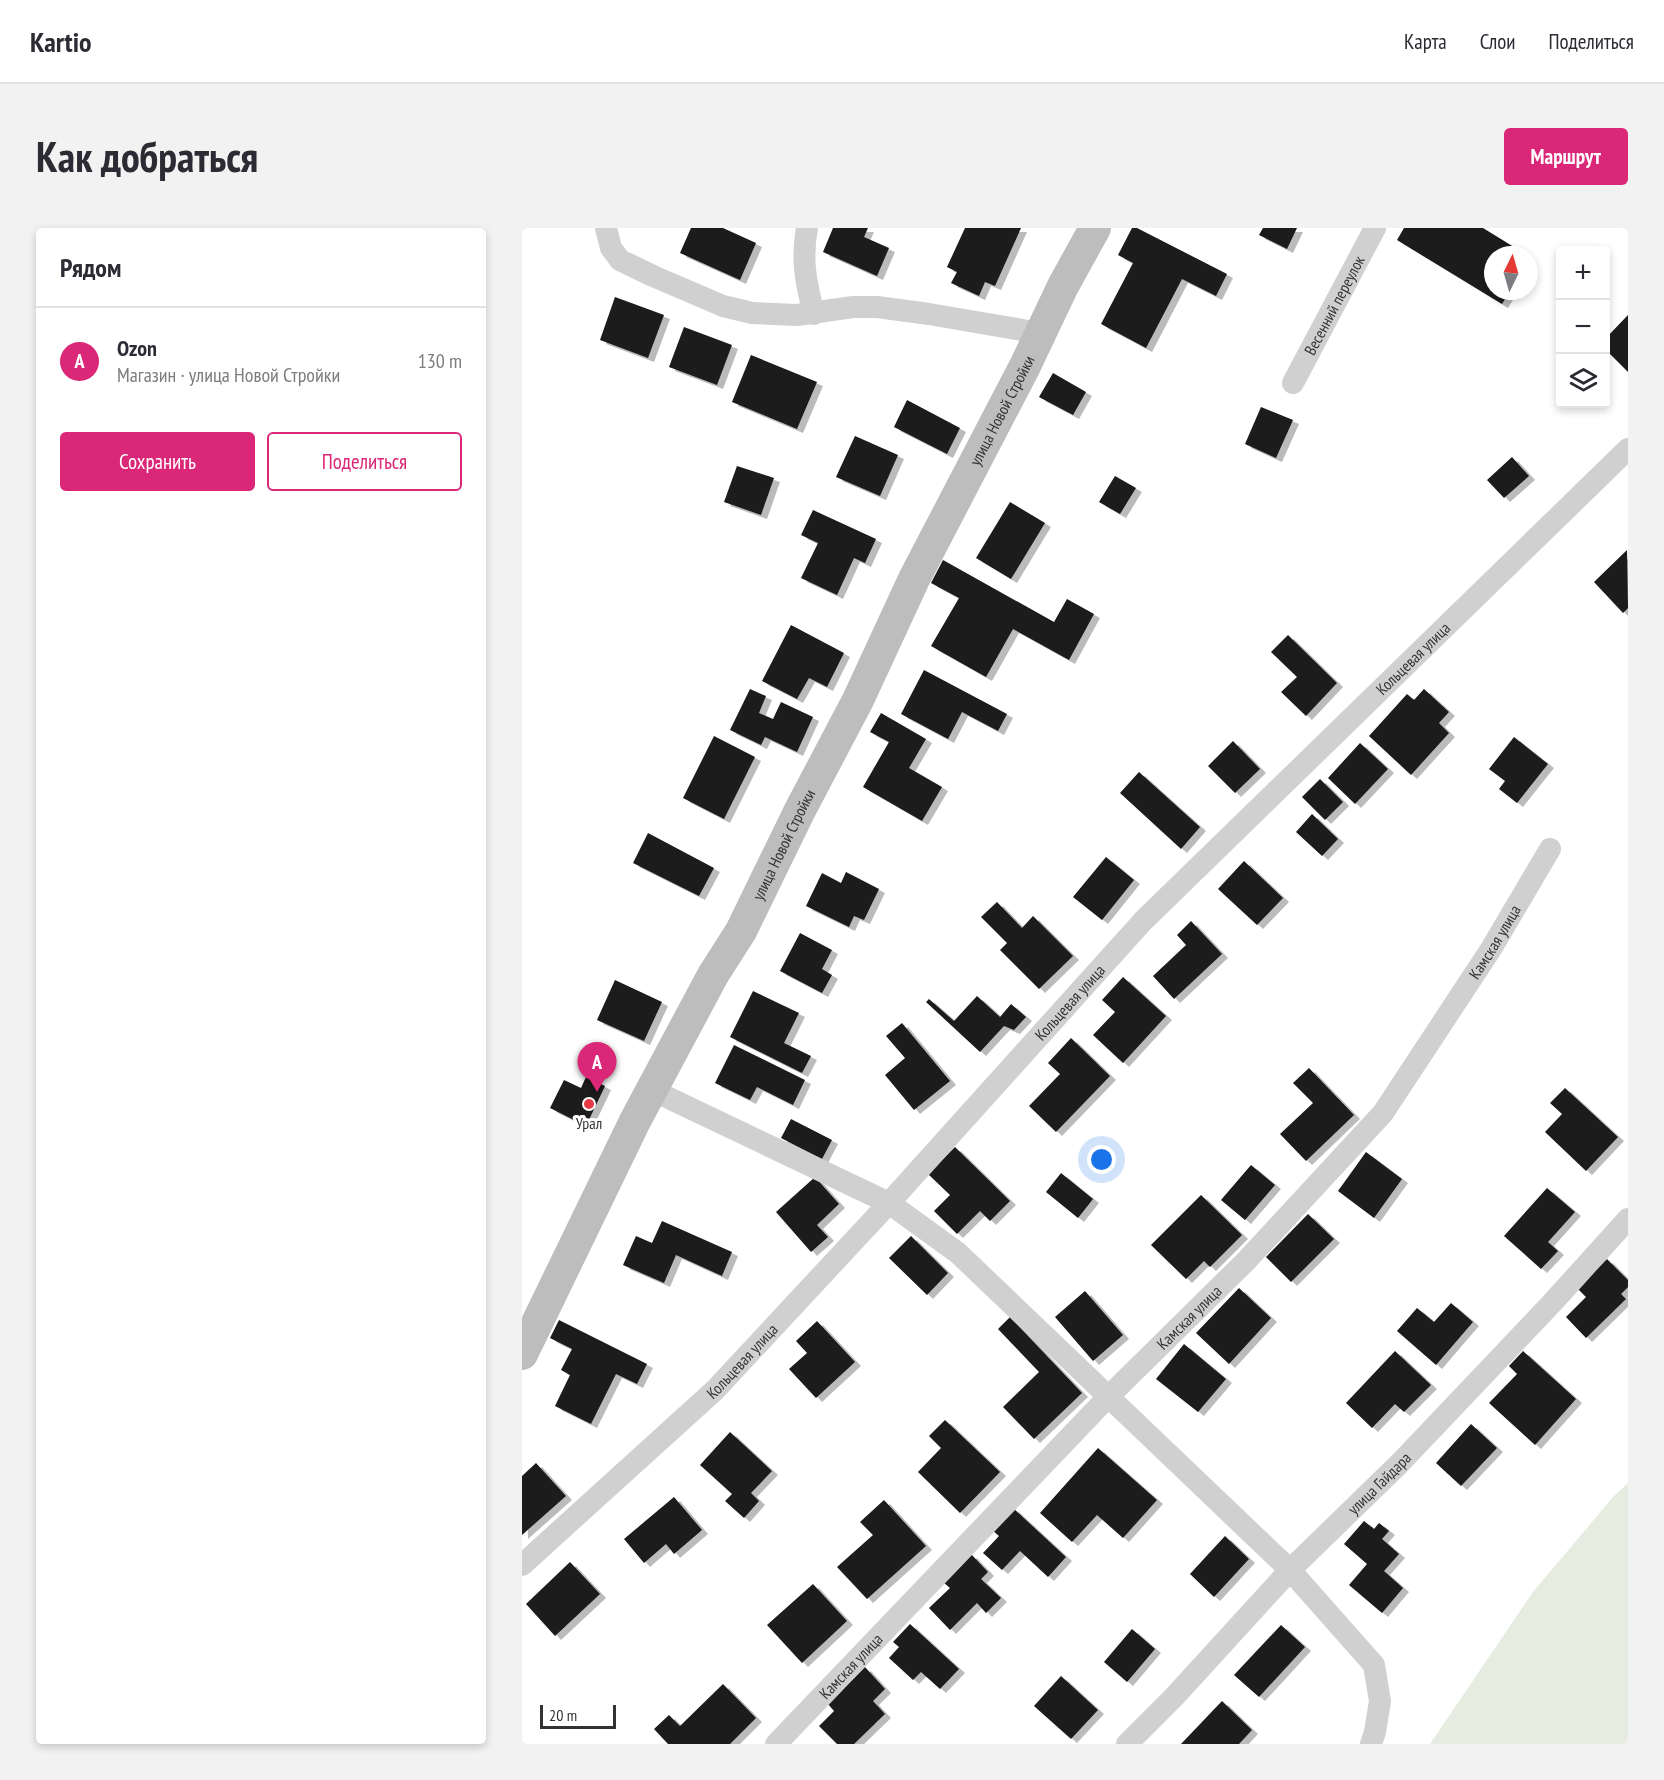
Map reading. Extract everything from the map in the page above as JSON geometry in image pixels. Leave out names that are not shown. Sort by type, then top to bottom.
[{"type":"street","name":"улица Новой Стройки","points":[[606,228],[610,248],[620,260],[723,306],[752,313],[797,315],[853,308],[877,308],[929,314],[1040,333]]},
{"type":"street","points":[[807,228],[803,268],[814,314]]},
{"type":"street","name":"улица Новой Стройки","points":[[522,1354],[635,1121],[713,975],[741,931],[790,830],[858,700],[914,579],[1063,286],[1095,228]]},
{"type":"street","name":"Весенний переулок","points":[[1293,383],[1375,228]]},
{"type":"street","name":"Кольцевая улица","points":[[522,1565],[715,1390],[889,1203],[1143,921],[1628,450]]},
{"type":"street","name":"Камская улица","points":[[776,1744],[1108,1397],[1246,1261],[1383,1113],[1502,932],[1550,849]]},
{"type":"street","points":[[652,1090],[889,1203],[958,1253],[1290,1570],[1374,1665],[1380,1701],[1371,1744]]},
{"type":"street","name":"улица Гайдара","points":[[1127,1744],[1182,1688],[1290,1570],[1399,1464],[1552,1304],[1628,1219]]},
{"type":"shaded area","points":[[1628,1483],[1628,1744],[1430,1744],[1533,1592],[1613,1497]]},
{"type":"building","points":[[691,228],[723,228],[756,243],[740,280],[680,253]]},
{"type":"building","points":[[833,228],[868,228],[864,237],[889,248],[877,276],[823,252]]},
{"type":"building","points":[[965,228],[1021,228],[995,286],[985,282],[979,296],[951,283],[957,272],[947,267]]},
{"type":"building","points":[[1132,228],[1137,228],[1227,274],[1216,296],[1182,279],[1146,348],[1101,324],[1133,263],[1118,255]]},
{"type":"building","points":[[1263,228],[1297,228],[1287,249],[1259,235]]},
{"type":"building","points":[[1404,228],[1483,228],[1512,246],[1484,246],[1484,293],[1397,240]]},
{"type":"building","points":[[615,297],[664,315],[648,358],[600,340]]},
{"type":"building","points":[[1628,315],[1628,372],[1610,354],[1610,334]]},
{"type":"building","points":[[684,327],[732,345],[717,385],[669,367]]},
{"type":"building","points":[[751,355],[817,382],[797,429],[732,402]]},
{"type":"building","points":[[1053,373],[1086,392],[1073,415],[1039,397]]},
{"type":"building","points":[[907,400],[960,428],[947,454],[894,427]]},
{"type":"building","points":[[1261,407],[1293,420],[1276,458],[1245,444]]},
{"type":"building","points":[[855,436],[898,455],[880,496],[836,477]]},
{"type":"building","points":[[1512,457],[1529,476],[1504,498],[1487,480]]},
{"type":"building","points":[[737,466],[774,478],[761,515],[724,502]]},
{"type":"building","points":[[1115,476],[1136,488],[1120,514],[1099,502]]},
{"type":"building","points":[[1010,502],[1045,523],[1011,579],[976,558]]},
{"type":"building","points":[[813,510],[876,539],[865,563],[854,558],[837,595],[801,578],[818,543],[801,535]]},
{"type":"building","points":[[1627,550],[1628,608],[1623,613],[1594,582]]},
{"type":"building","points":[[943,560],[1054,622],[1067,599],[1094,614],[1069,660],[1013,629],[986,677],[931,646],[959,598],[931,583]]},
{"type":"building","points":[[791,625],[844,653],[827,687],[809,678],[797,699],[762,681]]},
{"type":"building","points":[[1288,635],[1337,683],[1306,716],[1281,692],[1297,677],[1271,652]]},
{"type":"building","points":[[924,670],[1007,714],[998,731],[962,712],[948,739],[901,714]]},
{"type":"building","points":[[750,689],[766,696],[759,713],[773,719],[781,702],[813,717],[797,752],[765,737],[761,745],[730,730]]},
{"type":"building","points":[[1424,689],[1449,712],[1439,723],[1449,733],[1411,775],[1369,736],[1407,694],[1414,700]]},
{"type":"building","points":[[881,713],[926,739],[909,768],[942,787],[922,821],[863,787],[889,742],[870,732]]},
{"type":"building","points":[[714,736],[755,757],[724,819],[683,798]]},
{"type":"building","points":[[1514,737],[1548,764],[1517,803],[1499,789],[1505,781],[1489,769]]},
{"type":"building","points":[[1233,741],[1260,769],[1235,793],[1208,766]]},
{"type":"building","points":[[1360,743],[1388,769],[1355,804],[1328,778]]},
{"type":"building","points":[[1139,772],[1200,827],[1181,849],[1120,793]]},
{"type":"building","points":[[1320,779],[1343,802],[1325,820],[1302,797]]},
{"type":"building","points":[[1312,814],[1338,839],[1322,856],[1296,832]]},
{"type":"building","points":[[648,833],[714,868],[699,896],[633,863]]},
{"type":"building","points":[[1106,857],[1134,880],[1102,920],[1073,897]]},
{"type":"building","points":[[1244,861],[1283,898],[1257,925],[1218,889]]},
{"type":"building","points":[[846,872],[879,889],[864,920],[854,916],[849,927],[806,906],[822,873],[841,883]]},
{"type":"building","points":[[997,902],[1022,928],[1033,916],[1073,956],[1039,989],[1000,950],[1007,943],[981,917]]},
{"type":"building","points":[[1191,921],[1222,954],[1174,999],[1153,976],[1186,945],[1177,935]]},
{"type":"building","points":[[800,933],[832,950],[822,969],[832,975],[822,993],[780,971]]},
{"type":"building","points":[[1123,977],[1166,1016],[1123,1063],[1093,1035],[1115,1012],[1102,1000]]},
{"type":"building","points":[[615,980],[662,1002],[644,1041],[597,1020]]},
{"type":"building","points":[[753,991],[799,1013],[784,1043],[811,1056],[802,1073],[730,1037]]},
{"type":"building","points":[[977,996],[1000,1017],[1011,1004],[1026,1017],[1014,1030],[1004,1026],[980,1052],[926,1002],[929,999],[954,1021]]},
{"type":"building","points":[[902,1023],[950,1081],[914,1110],[885,1075],[905,1058],[886,1036]]},
{"type":"building","points":[[1071,1038],[1110,1076],[1056,1132],[1029,1106],[1060,1074],[1048,1063]]},
{"type":"building","points":[[734,1045],[805,1080],[793,1105],[757,1087],[750,1100],[715,1083]]},
{"type":"building","points":[[1309,1068],[1354,1115],[1306,1161],[1280,1134],[1313,1103],[1293,1083]]},
{"type":"building","points":[[586,1077],[605,1086],[586,1126],[550,1108],[564,1080],[581,1088]]},
{"type":"building","points":[[1565,1088],[1618,1137],[1586,1171],[1545,1132],[1562,1114],[1550,1103]]},
{"type":"building","points":[[791,1119],[832,1140],[822,1159],[781,1138]]},
{"type":"building","points":[[955,1147],[1010,1201],[990,1221],[980,1211],[957,1234],[934,1211],[950,1195],[928,1174]]},
{"type":"building","points":[[1366,1152],[1402,1179],[1374,1218],[1338,1191]]},
{"type":"building","points":[[1251,1165],[1275,1185],[1245,1220],[1221,1200]]},
{"type":"building","points":[[1061,1173],[1093,1199],[1078,1218],[1046,1192]]},
{"type":"building","points":[[815,1177],[839,1204],[817,1225],[828,1237],[811,1252],[776,1212]]},
{"type":"building","points":[[1547,1188],[1575,1212],[1548,1242],[1558,1251],[1541,1269],[1504,1236]]},
{"type":"building","points":[[1201,1195],[1242,1235],[1210,1267],[1204,1261],[1186,1279],[1151,1245]]},
{"type":"building","points":[[1308,1214],[1334,1239],[1291,1282],[1266,1257]]},
{"type":"building","points":[[662,1221],[732,1252],[722,1276],[676,1255],[664,1283],[623,1265],[636,1236],[652,1243]]},
{"type":"building","points":[[911,1236],[948,1273],[927,1295],[889,1258]]},
{"type":"building","points":[[1607,1259],[1628,1280],[1628,1287],[1621,1294],[1626,1299],[1586,1338],[1566,1317],[1586,1297],[1577,1288]]},
{"type":"building","points":[[1239,1288],[1271,1318],[1229,1364],[1196,1333]]},
{"type":"building","points":[[1085,1291],[1123,1335],[1093,1361],[1055,1317]]},
{"type":"building","points":[[1451,1303],[1473,1322],[1436,1365],[1397,1331],[1417,1308],[1434,1322]]},
{"type":"building","points":[[1010,1317],[1082,1393],[1034,1439],[1003,1407],[1039,1372],[998,1329]]},
{"type":"building","points":[[559,1320],[647,1364],[637,1384],[616,1374],[591,1424],[555,1406],[570,1375],[561,1370],[572,1349],[550,1338]]},
{"type":"building","points":[[817,1321],[855,1362],[816,1398],[789,1369],[807,1353],[796,1341]]},
{"type":"building","points":[[1184,1344],[1226,1379],[1198,1412],[1156,1379]]},
{"type":"building","points":[[1395,1351],[1431,1385],[1404,1412],[1395,1404],[1372,1428],[1346,1403]]},
{"type":"building","points":[[1523,1351],[1576,1399],[1535,1445],[1489,1403],[1517,1374],[1509,1366]]},
{"type":"building","points":[[945,1420],[1000,1472],[960,1513],[918,1472],[941,1448],[929,1436]]},
{"type":"building","points":[[1471,1424],[1497,1448],[1461,1486],[1436,1463]]},
{"type":"building","points":[[730,1432],[772,1471],[751,1493],[759,1501],[744,1518],[725,1501],[732,1494],[700,1465]]},
{"type":"building","points":[[1098,1448],[1157,1500],[1123,1538],[1097,1515],[1072,1542],[1040,1513]]},
{"type":"building","points":[[536,1463],[566,1496],[522,1535],[522,1476]]},
{"type":"building","points":[[674,1497],[702,1530],[674,1554],[666,1544],[644,1563],[624,1539]]},
{"type":"building","points":[[884,1500],[926,1546],[867,1599],[837,1567],[873,1535],[860,1522]]},
{"type":"building","points":[[1013,1508],[1066,1557],[1048,1577],[1020,1551],[1002,1570],[983,1553],[999,1536],[992,1530]]},
{"type":"building","points":[[1364,1521],[1374,1529],[1379,1523],[1389,1531],[1382,1539],[1399,1554],[1384,1571],[1403,1588],[1382,1613],[1349,1585],[1367,1564],[1344,1544]]},
{"type":"building","points":[[1225,1536],[1249,1559],[1214,1597],[1190,1574]]},
{"type":"building","points":[[971,1554],[988,1572],[981,1579],[1001,1598],[986,1613],[977,1603],[950,1630],[929,1608],[950,1588],[943,1582]]},
{"type":"building","points":[[570,1562],[600,1594],[555,1636],[526,1604]]},
{"type":"building","points":[[813,1584],[847,1621],[802,1663],[767,1625]]},
{"type":"building","points":[[910,1624],[959,1669],[940,1689],[921,1672],[913,1680],[889,1658],[899,1647],[893,1642]]},
{"type":"building","points":[[1281,1625],[1305,1647],[1259,1697],[1234,1675]]},
{"type":"building","points":[[1132,1629],[1155,1649],[1127,1682],[1104,1662]]},
{"type":"building","points":[[865,1667],[885,1689],[873,1701],[885,1714],[854,1744],[837,1744],[819,1726],[834,1711],[828,1704]]},
{"type":"building","points":[[1061,1676],[1098,1710],[1071,1739],[1034,1706]]},
{"type":"building","points":[[723,1684],[756,1718],[730,1744],[668,1744],[654,1729],[669,1715],[680,1726]]},
{"type":"building","points":[[1222,1701],[1252,1730],[1239,1744],[1181,1744]]},
{"type":"place","name":"Ozon","points":[[597,1092]]},
{"type":"place","name":"Урал","points":[[589,1104]]}]
